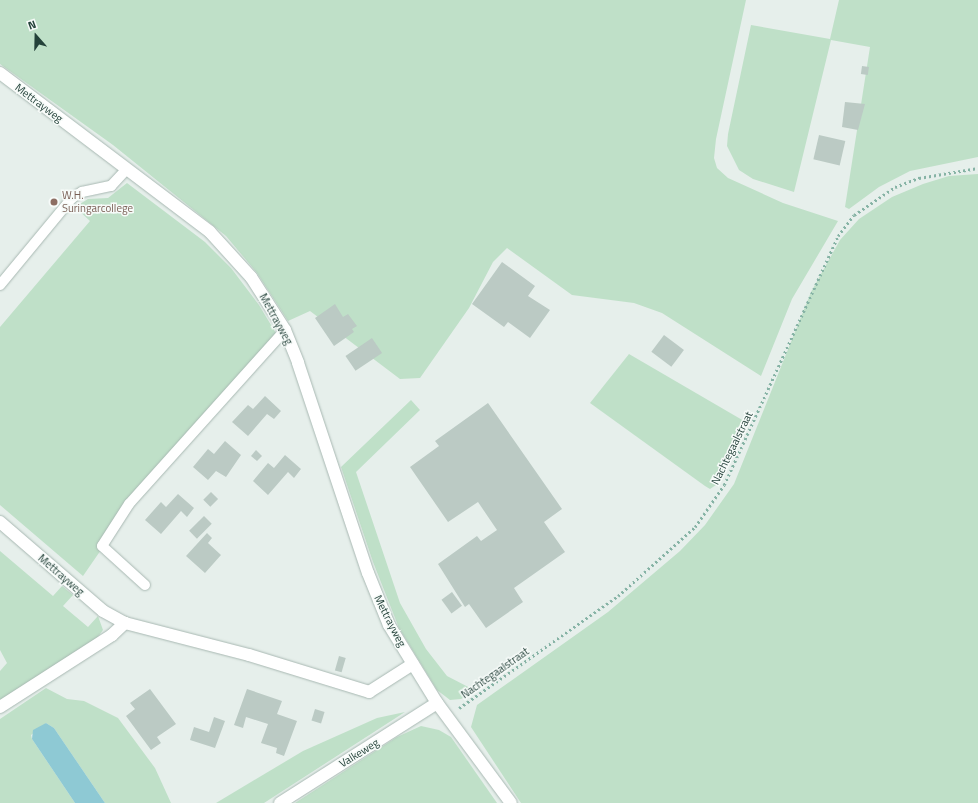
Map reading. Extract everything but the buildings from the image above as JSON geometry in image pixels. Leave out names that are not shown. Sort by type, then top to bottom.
[{"type":"street","name":"Mettrayweg","points":[[0,73],[210,232],[251,277],[285,330],[375,593],[413,664],[438,703],[511,803]]},
{"type":"street","name":"Mettrayweg","points":[[0,522],[103,611],[125,623],[249,655],[369,692],[413,664]]},
{"type":"street","points":[[0,707],[112,635],[125,623]]},
{"type":"street","name":"Valkeweg","points":[[280,803],[438,703]]},
{"type":"lane","points":[[0,285],[72,198],[82,192],[110,186],[127,169]]},
{"type":"lane","points":[[145,585],[102,546],[129,504],[285,330]]},
{"type":"path","name":"Nachtegaalstraat","points":[[448,716],[618,596],[695,527],[724,485],[838,236],[854,215],[895,187],[919,178],[978,168]]},
{"type":"green space","points":[[0,0],[746,0],[716,139],[714,158],[717,168],[728,178],[783,203],[838,221],[792,299],[761,376],[662,313],[634,303],[572,295],[507,248],[493,262],[469,308],[420,378],[400,379],[310,311],[288,321],[257,273],[226,236],[113,145],[0,64]]},
{"type":"green space","points":[[839,0],[978,0],[978,157],[910,171],[879,187],[849,209],[845,207],[870,47],[831,40],[794,192],[753,179],[739,170],[727,146],[728,134],[751,25],[830,39]]},
{"type":"green space","points":[[978,174],[978,803],[521,803],[471,727],[477,705],[608,612],[680,551],[705,525],[734,484],[811,292],[840,240],[859,219],[892,197],[923,184],[949,176]]},
{"type":"green space","points":[[127,183],[205,242],[231,268],[259,305],[277,335],[273,350],[123,518],[83,576],[0,505],[0,327],[90,221],[75,207],[88,199],[108,198]]},
{"type":"green space","points":[[629,354],[744,421],[716,485],[710,489],[590,403]]},
{"type":"green space","points":[[411,400],[420,410],[356,472],[400,603],[426,649],[447,676],[476,691],[461,699],[450,700],[437,690],[399,628],[373,562],[341,467]]},
{"type":"green space","points":[[0,551],[53,596],[62,586],[73,595],[63,606],[88,627],[98,616],[103,630],[94,642],[0,701],[0,671],[7,663],[0,650]]},
{"type":"green space","points":[[46,688],[67,699],[84,701],[118,718],[155,768],[171,803],[105,803],[54,728],[46,723],[31,735],[32,739],[75,803],[0,803],[0,719]]},
{"type":"green space","points":[[405,712],[264,803],[216,803],[303,751],[377,718]]},
{"type":"green space","points":[[421,726],[439,730],[451,737],[497,803],[295,803],[397,737]]},
{"type":"water","points":[[46,723],[54,728],[105,803],[75,803],[32,739],[33,730]]},
{"type":"place","name":"W.H. Suringarcollege","points":[[54,202]]}]
